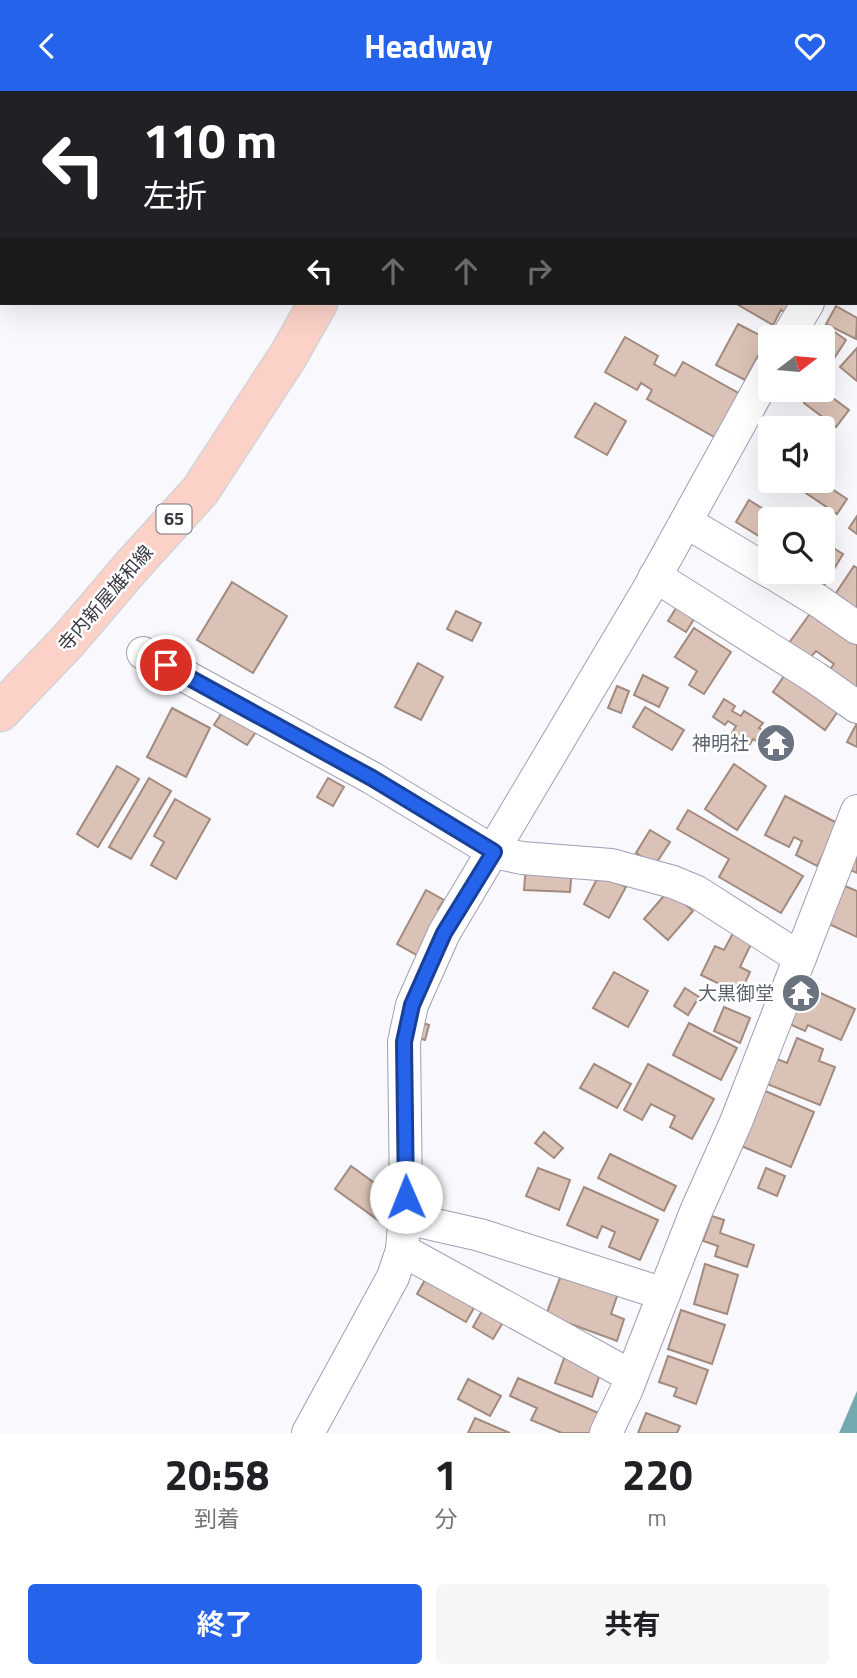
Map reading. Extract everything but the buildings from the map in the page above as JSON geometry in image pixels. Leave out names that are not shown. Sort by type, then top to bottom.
[{"type":"main road","name":"寺内新屋雄和線","points":[[0,712],[68,641],[200,491],[288,356],[317,305]]},
{"type":"street","points":[[795,325],[807,305]]},
{"type":"street","points":[[308,1433],[393,1277],[402,1250],[405,1218],[404,1042],[412,1005],[444,933],[655,576],[758,391]]},
{"type":"street","points":[[686,522],[758,565]]},
{"type":"street","points":[[655,576],[805,670],[857,707]]},
{"type":"street","points":[[790,584],[857,628]]},
{"type":"street","points":[[143,653],[372,778],[494,852],[611,865],[673,882],[696,892],[800,958]]},
{"type":"street","points":[[606,1433],[697,1209],[736,1122],[857,811]]},
{"type":"street","points":[[405,1218],[480,1235],[664,1294]]},
{"type":"street","points":[[402,1250],[631,1376]]},
{"type":"water","points":[[857,1391],[857,1433],[839,1433]]},
{"type":"place","name":"神明社","points":[[776,743]]},
{"type":"place","name":"大黒御堂","points":[[801,993]]},
{"type":"route","points":[[166,665],[372,778],[494,852],[444,933],[412,1005],[404,1042],[406,1197]]}]
